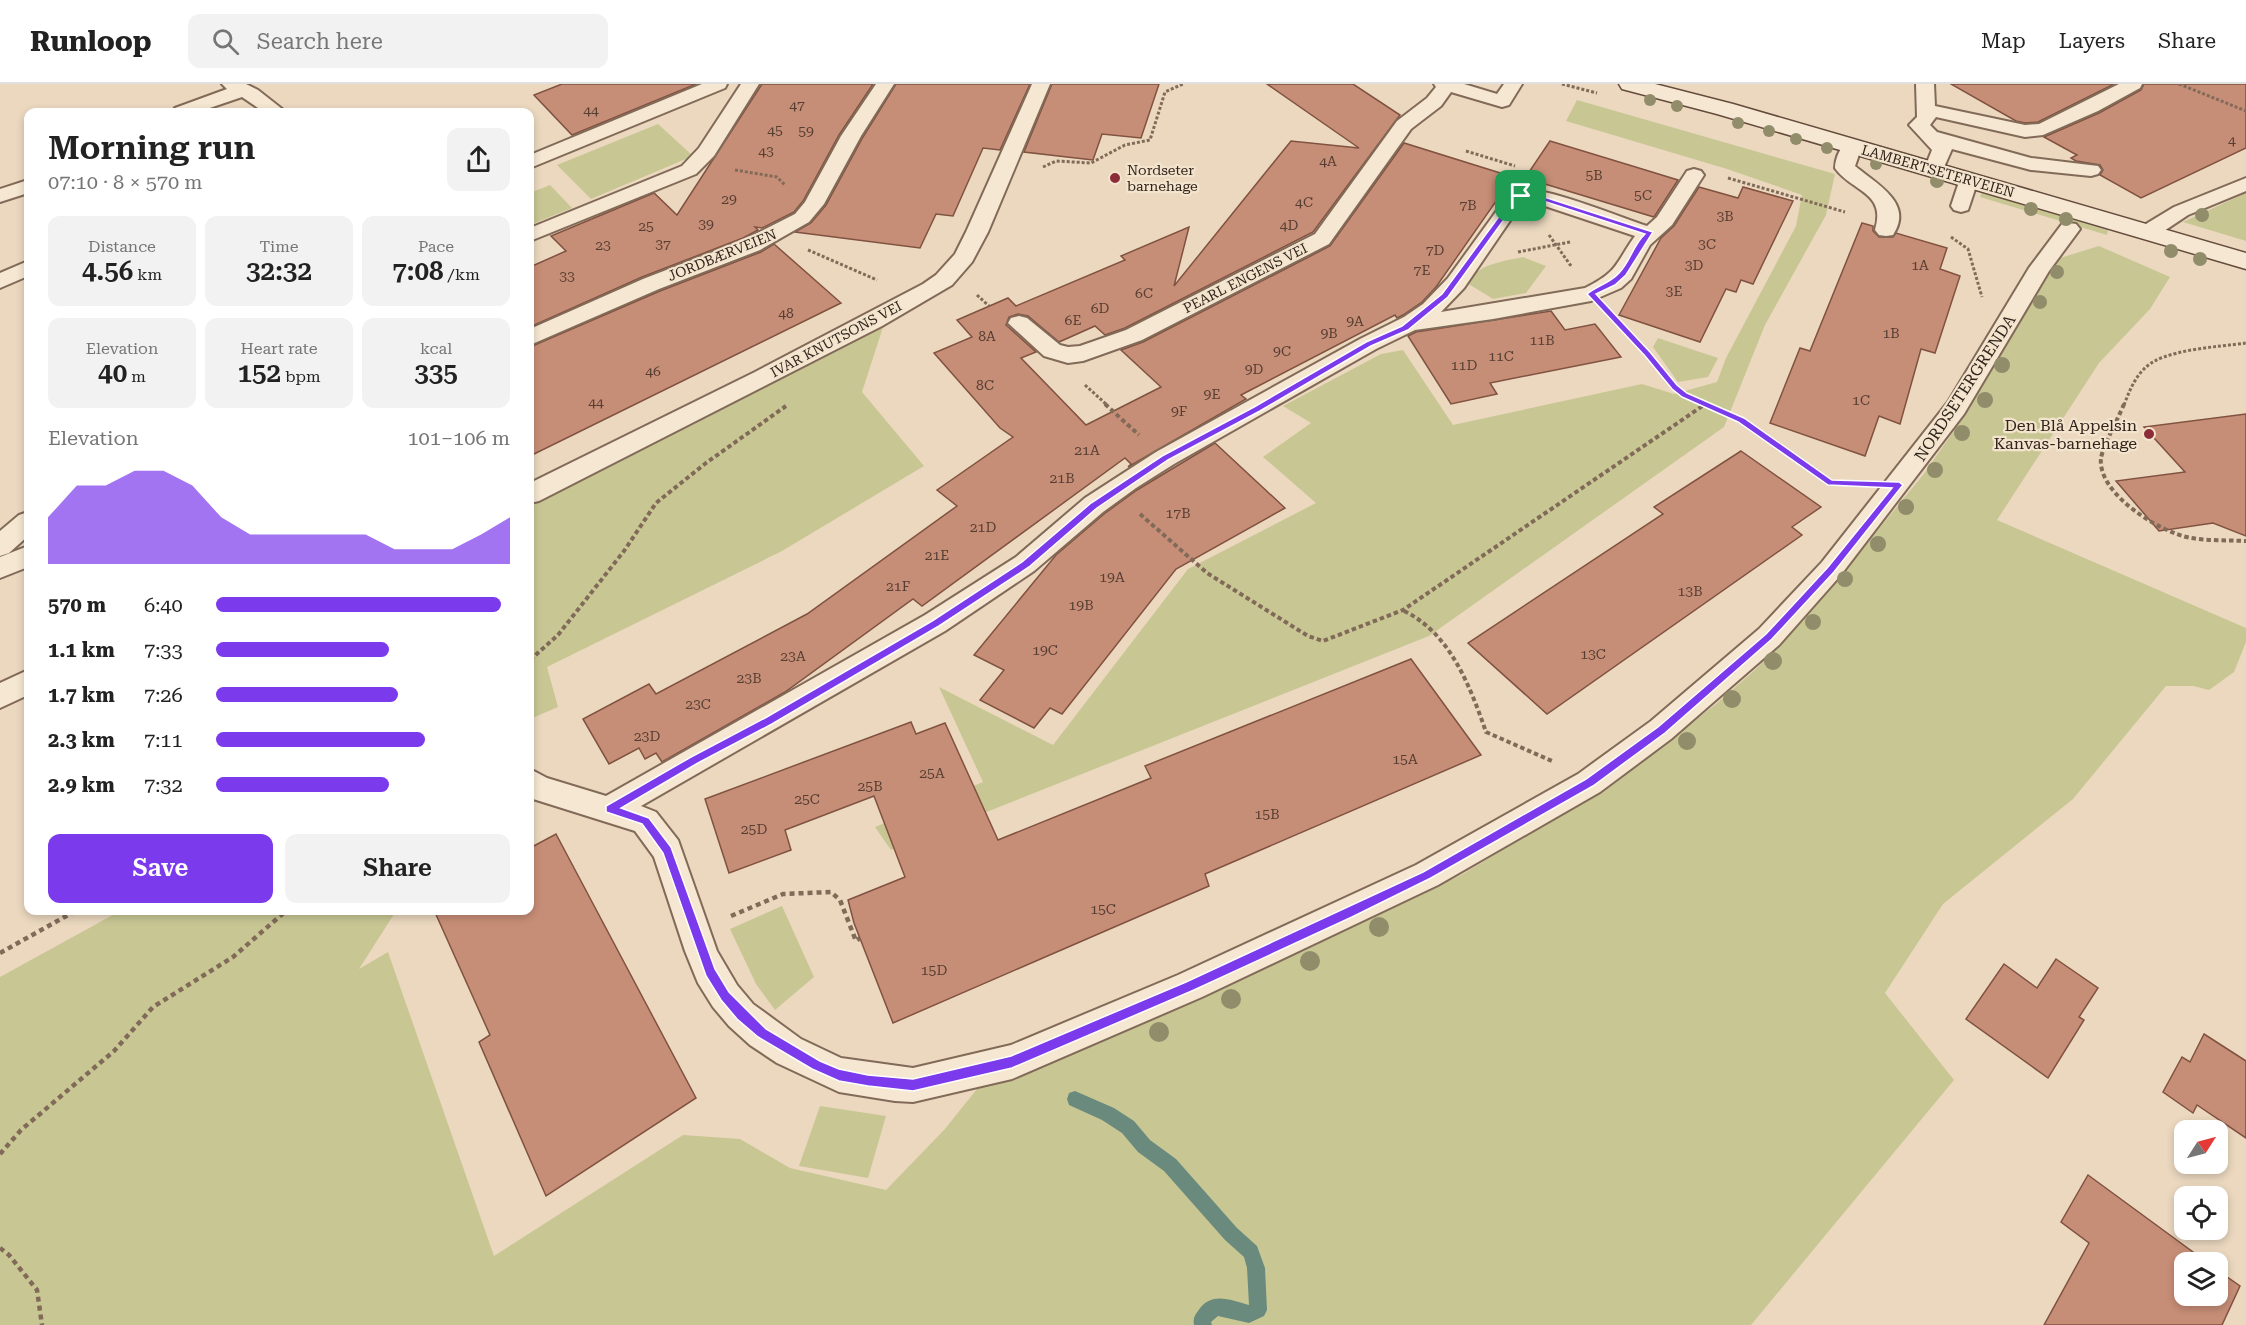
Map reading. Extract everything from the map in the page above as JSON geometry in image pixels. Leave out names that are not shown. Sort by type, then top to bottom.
[{"type":"main road","name":"LAMBERTSETERVEIEN","points":[[1630,84],[1725,109],[2246,261]]},
{"type":"lane","points":[[534,160],[718,84]]},
{"type":"lane","points":[[534,234],[675,177],[699,163],[750,84]]},
{"type":"lane","name":"JORDBÆRVEIEN","points":[[534,336],[611,301],[744,248],[791,225],[814,204],[851,136],[885,84]]},
{"type":"lane","name":"IVAR KNUTSONS VEI","points":[[534,492],[874,321],[944,280],[963,257],[977,232],[1041,84]]},
{"type":"lane","points":[[1445,85],[1502,101],[1513,84]]},
{"type":"lane","points":[[1925,84],[1922,97],[1927,110],[1926,119],[1919,125],[1933,137],[1942,149],[1934,170]]},
{"type":"lane","points":[[1927,110],[1965,116],[2025,131],[2043,129],[2133,84]]},
{"type":"lane","name":"PEARL ENGENS VEI","points":[[1068,355],[1083,353],[1134,335],[1322,239],[1404,125],[1434,102],[1445,85]]},
{"type":"lane","points":[[192,108],[237,87],[270,108]]},
{"type":"lane","points":[[1933,137],[2027,164],[2066,170],[2091,170]]},
{"type":"lane","points":[[1852,146],[1845,162],[1845,168],[1882,198],[1890,208],[1891,217],[1886,230]]},
{"type":"lane","points":[[1410,323],[1493,312],[1591,294],[1612,283],[1623,274],[1642,241],[1665,221],[1694,176]]},
{"type":"lane","points":[[1961,206],[1968,180]]},
{"type":"lane","points":[[2148,232],[2181,211],[2246,184]]},
{"type":"lane","points":[[0,196],[24,187]]},
{"type":"lane","points":[[610,809],[694,760],[769,721],[935,623],[1025,564],[1094,506],[1165,458],[1410,323],[1445,295],[1513,202],[1521,196],[1535,196],[1650,234]]},
{"type":"lane","name":"NORDSETERGRENDA","points":[[534,785],[645,821],[667,850],[710,972],[725,996],[741,1015],[762,1033],[816,1065],[839,1075],[913,1085],[1012,1062],[1190,986],[1397,889],[1499,836],[1589,783],[1661,730],[1769,637],[1831,569],[1899,485],[1956,408],[2040,268],[2069,229]]},
{"type":"lane","points":[[0,281],[24,270]]},
{"type":"lane","points":[[1019,323],[1052,351],[1068,355]]},
{"type":"lane","points":[[0,546],[24,525]]},
{"type":"lane","points":[[0,568],[24,558]]},
{"type":"lane","points":[[0,696],[24,684]]},
{"type":"path","points":[[1003,168],[1032,169],[1044,167],[1056,160],[1091,163],[1125,145],[1150,140],[1165,92],[1183,84]]},
{"type":"path","points":[[2179,84],[2246,111]]},
{"type":"path","points":[[1466,151],[1516,167],[1521,196],[1591,294],[1647,354],[1674,387],[1704,405],[1741,420],[1831,483],[1899,485]]},
{"type":"path","points":[[699,163],[777,177],[785,185],[781,205],[791,225],[813,254],[880,281]]},
{"type":"path","points":[[1694,176],[1707,173],[1729,178],[1847,213]]},
{"type":"path","points":[[1951,237],[1968,249],[1993,328],[2003,332]]},
{"type":"path","points":[[944,280],[977,295],[1008,325],[1019,323]]},
{"type":"path","points":[[2246,343],[2160,357],[2145,367],[2134,381],[2101,458],[2103,474],[2110,488],[2159,528],[2190,538],[2246,541]]},
{"type":"path","points":[[1068,355],[1069,371],[1165,458]]},
{"type":"path","points":[[534,656],[558,635],[624,551],[656,503],[706,463],[794,401]]},
{"type":"path","points":[[1116,490],[1192,562],[1308,636],[1323,641],[1403,610],[1704,405]]},
{"type":"path","points":[[1403,610],[1415,614],[1445,645],[1478,706],[1486,732],[1530,750]]},
{"type":"path","points":[[694,929],[783,894],[804,891],[831,892],[840,900],[856,940],[860,939]]},
{"type":"path","points":[[0,953],[68,915]]},
{"type":"path","points":[[0,1154],[21,1130],[114,1051],[153,1007],[233,957],[281,915]]},
{"type":"path","points":[[0,1248],[9,1255],[37,1290],[42,1325]]},
{"type":"shaded area","points":[[1577,100],[1835,174],[1826,215],[1765,325],[1724,427],[1429,636],[891,850],[875,827],[983,782],[939,687],[1053,745],[1188,569],[1316,503],[1263,457],[1311,423],[1283,406],[1381,354],[1403,350],[1453,425],[1642,384],[1674,394],[1717,382],[1726,358],[1796,226],[1802,195],[1727,169],[1566,121]]},
{"type":"shaded area","points":[[658,124],[693,156],[591,199],[557,165]]},
{"type":"shaded area","points":[[550,185],[572,208],[534,223],[534,191]]},
{"type":"shaded area","points":[[1982,192],[2108,230],[2107,235],[1980,197]]},
{"type":"shaded area","points":[[2246,193],[2246,241],[2183,222]]},
{"type":"shaded area","points":[[2099,246],[2170,277],[2150,309],[2099,363],[1997,520],[2246,628],[2246,642],[2234,672],[2209,690],[2193,686],[2166,686],[2073,799],[1943,904],[1885,993],[1954,1080],[1751,1325],[0,1325],[0,977],[113,915],[393,915],[359,969],[388,952],[494,1256],[683,1135],[740,1139],[790,1168],[886,1190],[944,1130],[977,1089],[1041,1066],[1196,999],[1461,875],[1571,809],[1647,758],[1716,704],[1756,669],[1801,623],[1923,475],[1965,415],[2060,258]]},
{"type":"shaded area","points":[[1523,257],[1546,266],[1526,293],[1493,299],[1467,283],[1472,276],[1485,267]]},
{"type":"shaded area","points":[[885,321],[862,392],[924,466],[782,551],[547,667],[558,707],[534,717],[534,498],[754,390]]},
{"type":"shaded area","points":[[1658,338],[1718,358],[1708,377],[1678,382],[1653,347]]},
{"type":"shaded area","points":[[782,906],[814,977],[775,1010],[756,984],[730,929]]},
{"type":"shaded area","points":[[820,1106],[886,1116],[868,1178],[799,1166]]},
{"type":"building","points":[[562,84],[696,84],[572,135],[534,95]]},
{"type":"building","points":[[762,84],[873,84],[839,135],[803,201],[794,212],[762,228],[755,227],[758,230],[743,238],[642,277],[534,325],[534,265],[566,251],[551,236],[654,193],[677,215]]},
{"type":"building","points":[[896,84],[1030,84],[1000,150],[983,148],[953,216],[936,214],[920,248],[795,232],[811,223],[826,205],[863,137]]},
{"type":"building","points":[[1052,84],[1159,84],[1141,138],[1102,134],[1093,160],[1024,152]]},
{"type":"building","points":[[1267,84],[1353,84],[1400,115],[1313,232],[1125,328],[1105,335],[1095,326],[1059,342],[1028,316],[1018,314],[1009,317],[1006,325],[1036,352],[1021,358],[1086,425],[1161,387],[1121,350],[1143,342],[1330,246],[1404,143],[1513,177],[1436,287],[1422,302],[1403,315],[1397,318],[1395,315],[1241,395],[1246,399],[1128,467],[1131,464],[1125,458],[922,606],[913,599],[785,692],[662,762],[656,753],[645,759],[639,748],[609,764],[583,719],[649,684],[656,694],[807,614],[957,506],[937,490],[1013,437],[1000,428],[934,353],[972,337],[957,320],[1008,298],[1016,306],[1125,260],[1121,256],[1189,227],[1174,286],[1291,141],[1359,148]]},
{"type":"building","points":[[1951,84],[2114,84],[2038,122],[2025,123],[2016,121]]},
{"type":"building","points":[[2144,84],[2246,84],[2246,148],[2141,198],[2100,175],[2103,170],[2100,165],[2076,161],[2071,158],[2077,155],[2044,137],[2099,113],[2141,90]]},
{"type":"building","points":[[1550,141],[1678,180],[1654,217],[1525,178]]},
{"type":"building","points":[[1699,187],[1738,198],[1743,187],[1793,201],[1753,284],[1741,280],[1736,292],[1726,289],[1700,342],[1619,315],[1661,238],[1674,226]]},
{"type":"building","points":[[1862,223],[1873,226],[1873,231],[1879,237],[1893,237],[1896,233],[1947,248],[1940,269],[1960,276],[1935,353],[1921,349],[1900,424],[1879,416],[1865,456],[1770,423],[1800,348],[1810,351]]},
{"type":"building","points":[[774,244],[841,303],[534,454],[534,345],[660,291],[761,252]]},
{"type":"building","points":[[1551,311],[1565,330],[1595,324],[1621,357],[1490,383],[1497,394],[1451,404],[1408,336],[1416,332]]},
{"type":"building","points":[[2246,414],[2246,536],[2213,523],[2159,531],[2116,481],[2185,472],[2144,427]]},
{"type":"building","points":[[1215,443],[1285,508],[1176,569],[1062,714],[1050,708],[1034,728],[980,700],[1004,670],[974,655],[1056,555],[1104,514],[1137,490]]},
{"type":"building","points":[[1741,451],[1821,507],[1792,527],[1802,535],[1547,714],[1468,643],[1663,514],[1654,507]]},
{"type":"building","points":[[1411,659],[1481,755],[1205,874],[1209,886],[893,1023],[854,923],[848,900],[905,877],[874,796],[785,830],[791,850],[729,873],[705,799],[911,722],[916,734],[945,723],[998,840],[1151,778],[1145,766]]},
{"type":"building","points":[[556,834],[696,1098],[546,1196],[479,1042],[490,1035],[436,915],[534,915],[534,846]]},
{"type":"building","points":[[2056,959],[2098,988],[2079,1017],[2084,1020],[2048,1078],[1966,1019],[2004,964],[2037,988]]},
{"type":"building","points":[[2204,1034],[2246,1061],[2246,1138],[2228,1126],[2228,1120],[2219,1120],[2197,1105],[2193,1113],[2163,1092],[2182,1057],[2190,1062]]},
{"type":"building","points":[[2088,1175],[2193,1252],[2174,1252],[2174,1306],[2228,1306],[2228,1278],[2240,1286],[2222,1325],[2044,1325],[2089,1243],[2061,1222]]},
{"type":"waterway","points":[[1075,1099],[1108,1114],[1128,1127],[1144,1146],[1170,1165],[1231,1234],[1251,1252],[1256,1268],[1258,1310],[1249,1314],[1218,1307],[1207,1313],[1202,1320],[1203,1325]]},
{"type":"place","name":"Nordseter barnehage","points":[[1115,178]]},
{"type":"place","name":"Den Blå Appelsin Kanvas-barnehage","points":[[2149,434]]},
{"type":"route","points":[[1521,196],[1535,196],[1650,234],[1642,241],[1623,274],[1612,283],[1591,294],[1647,354],[1674,387],[1684,395],[1741,420],[1831,483],[1899,485],[1831,569],[1769,637],[1661,730],[1616,764],[1589,783],[1499,836],[1427,875],[1348,913],[1190,986],[1012,1062],[913,1085],[868,1081],[839,1075],[789,1051],[741,1015],[725,996],[710,972],[667,850],[645,821],[610,809],[694,760],[769,721],[935,623],[1025,564],[1094,506],[1165,458],[1257,409],[1368,344],[1405,328],[1431,309],[1456,283],[1513,202],[1521,196]]}]
